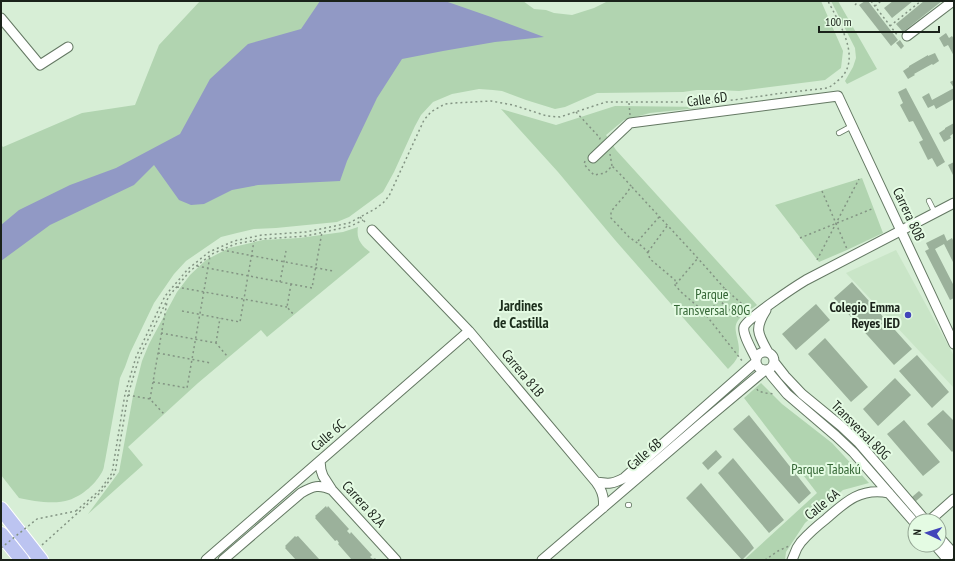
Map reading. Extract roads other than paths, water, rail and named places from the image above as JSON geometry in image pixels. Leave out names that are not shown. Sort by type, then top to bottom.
[{"type":"main road","points":[[1,509],[37,556]]},
{"type":"main road","points":[[1,534],[22,560]]},
{"type":"street","points":[[907,36],[953,1]]},
{"type":"street","points":[[1,18],[40,65],[68,47]]},
{"type":"street","name":"Calle 6D","points":[[589,158],[630,123],[838,96]]},
{"type":"street","name":"Carrera 80B","points":[[838,96],[954,344]]},
{"type":"street","points":[[768,307],[758,327],[761,340],[768,352],[772,354],[774,358],[774,365],[766,370],[758,368],[744,333],[744,327],[747,322],[787,292],[806,280],[954,203]]},
{"type":"street","name":"Carrera 81B","points":[[372,230],[469,331],[596,482],[603,493],[603,508]]},
{"type":"street","name":"Calle 6C","points":[[206,560],[469,331]]},
{"type":"street","points":[[756,360],[760,354],[768,352]]},
{"type":"street","name":"Calle 6B","points":[[596,482],[607,484],[624,478],[756,360]]},
{"type":"street","name":"Transversal 80G","points":[[774,362],[802,394],[859,443],[920,513]]},
{"type":"street","name":"Calle 6B","points":[[542,560],[766,370]]},
{"type":"street","name":"Transversal 80G","points":[[766,370],[787,394],[853,452],[907,514]]},
{"type":"street","name":"Carrera 82A","points":[[320,461],[323,476],[332,490],[396,560]]},
{"type":"street","points":[[223,560],[301,493],[314,486],[320,486],[332,490]]},
{"type":"street","name":"Calle 6A","points":[[792,560],[801,542],[840,506],[857,495],[876,491],[888,493]]},
{"type":"street","points":[[937,513],[954,499]]},
{"type":"street","points":[[947,546],[954,554]]},
{"type":"lane","points":[[840,133],[852,126]]},
{"type":"lane","points":[[929,201],[935,213]]},
{"type":"water","points":[[320,1],[445,1],[544,37],[495,42],[402,59],[377,98],[347,161],[340,181],[258,185],[232,190],[204,204],[191,205],[179,200],[154,165],[134,185],[50,225],[1,261],[1,225],[19,210],[70,185],[116,168],[180,134],[210,79],[248,44],[301,29]]},
{"type":"place","name":"Colegio Emma Reyes IED","points":[[908,315]]},
{"type":"district","name":"Jardines de Castilla","points":[[521,314]]},
{"type":"park label","name":"Parque Transversal 80G","points":[[712,302]]},
{"type":"park label","name":"Parque Tabakú","points":[[826,469]]}]
